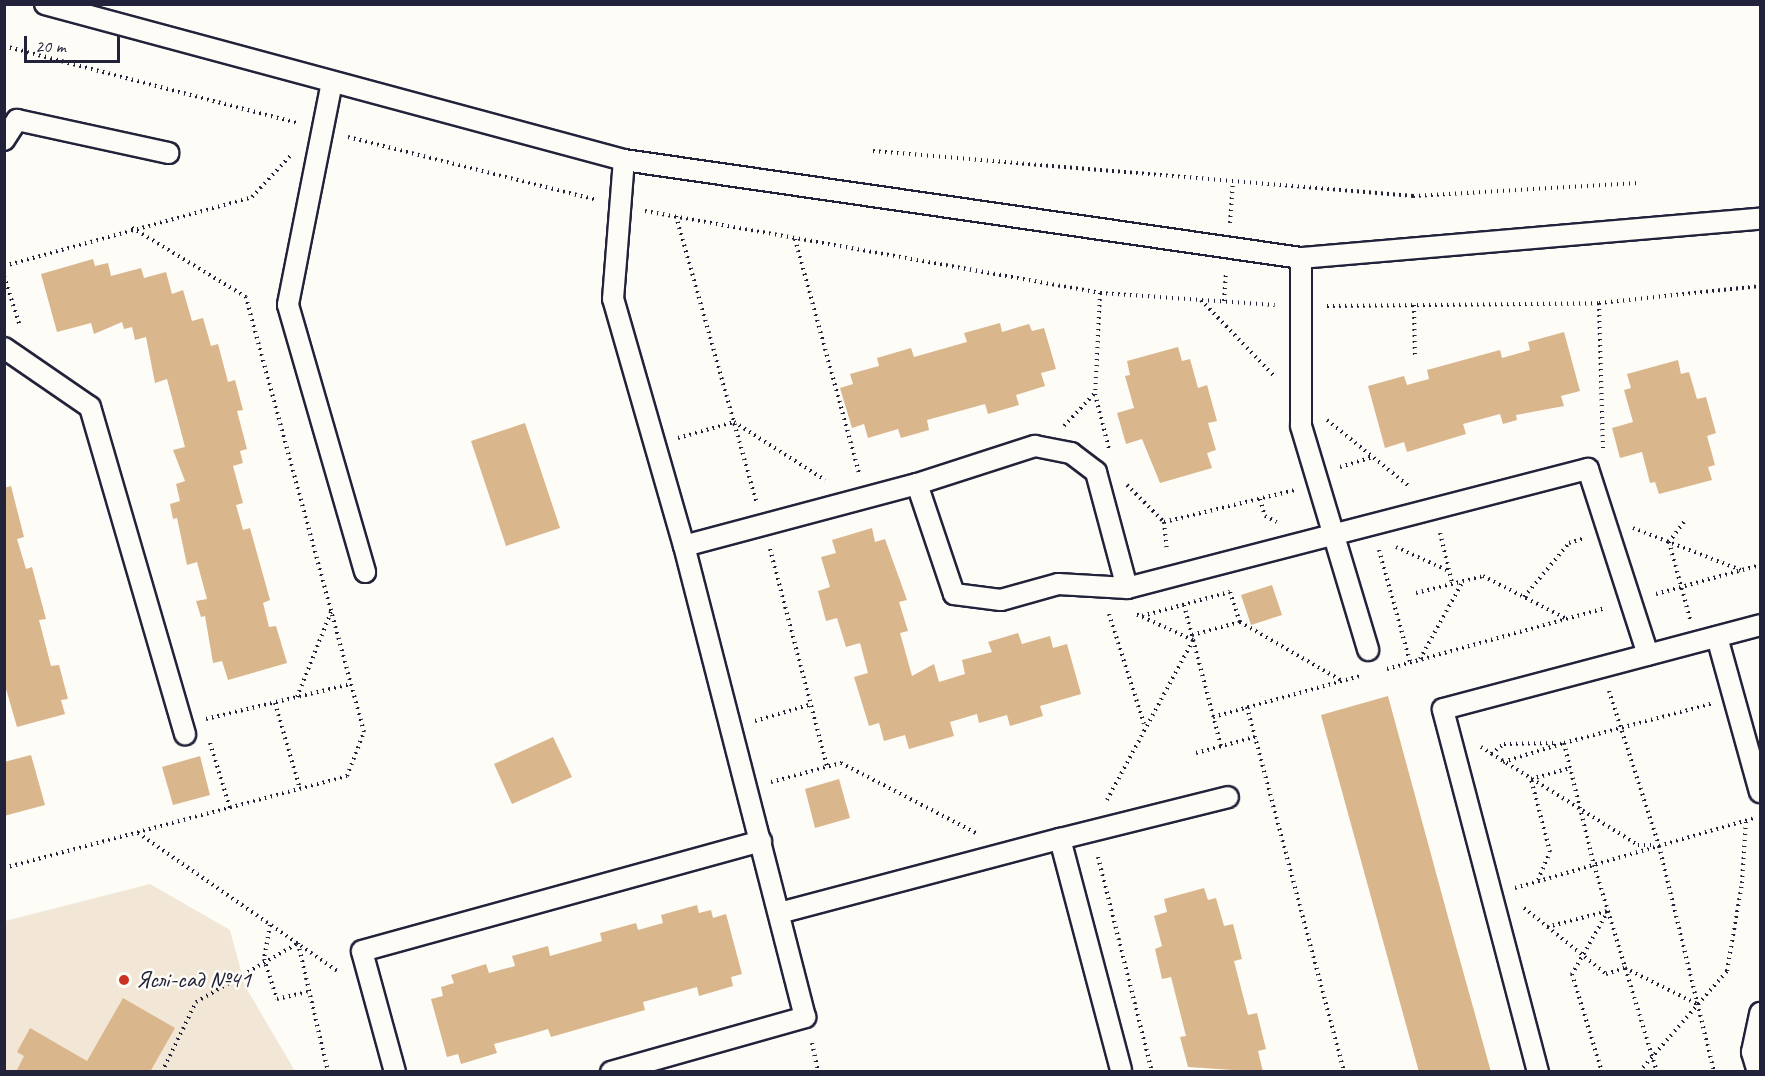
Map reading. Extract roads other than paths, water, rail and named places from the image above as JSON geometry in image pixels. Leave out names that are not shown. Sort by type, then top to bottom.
[{"type":"lane","points":[[45,4],[624,160],[1301,258],[1761,219]]},
{"type":"lane","points":[[332,82],[288,304],[365,572]]},
{"type":"lane","points":[[4,140],[17,120],[168,153]]},
{"type":"lane","points":[[611,1071],[805,1017],[684,546],[613,299],[624,160]]},
{"type":"lane","points":[[1301,258],[1301,426],[1368,650]]},
{"type":"lane","points":[[4,348],[90,407],[185,734]]},
{"type":"lane","points":[[684,546],[918,484],[1035,446],[1071,453],[1096,472],[1127,588]]},
{"type":"lane","points":[[918,484],[954,594],[1001,600],[1058,584],[1127,588],[1333,533],[1373,529],[1433,506],[1588,469],[1648,655]]},
{"type":"lane","points":[[1538,1071],[1443,709],[1761,626]]},
{"type":"lane","points":[[1717,637],[1761,792]]},
{"type":"lane","points":[[779,913],[1228,797]]},
{"type":"lane","points":[[1060,839],[1121,1070]]},
{"type":"lane","points":[[395,1071],[362,951],[760,841]]},
{"type":"lane","points":[[1758,1071],[1752,1052],[1760,1020]]},
{"type":"place","name":"Яслі-сад №41","points":[[124,980]]}]
